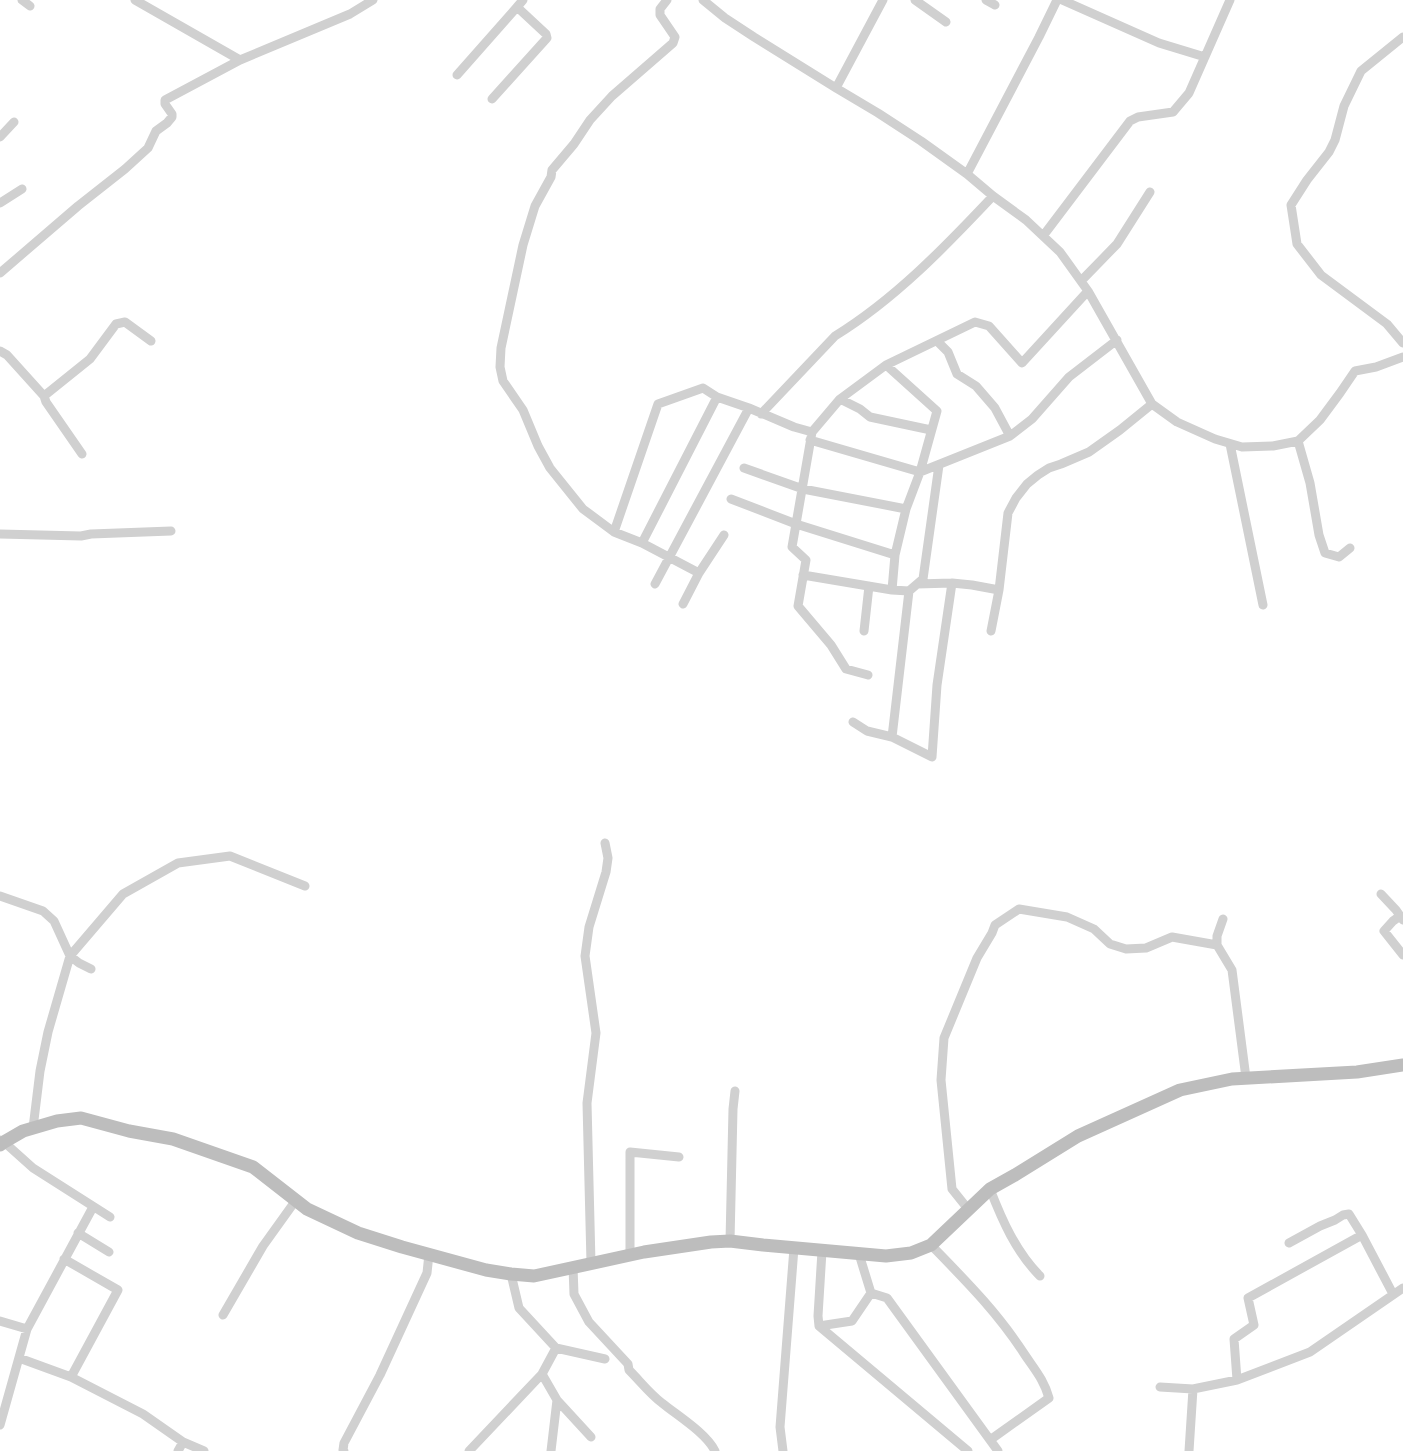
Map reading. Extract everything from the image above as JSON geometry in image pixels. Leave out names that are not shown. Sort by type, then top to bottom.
[{"type":"main road","points":[[1,1143],[23,1131],[58,1121],[80,1118],[129,1131],[173,1139],[253,1167],[307,1209],[358,1233],[486,1270],[534,1276],[630,1255],[711,1242],[730,1241],[886,1256],[910,1253],[932,1245],[990,1189],[1078,1136],[1180,1090],[1232,1078],[1357,1072],[1403,1065]]},
{"type":"street","points":[[22,0],[30,6]]},
{"type":"street","points":[[135,0],[240,60]]},
{"type":"street","points":[[0,273],[78,206],[125,169],[148,148],[156,131],[167,123],[172,117],[172,114],[165,104],[165,100],[240,60],[350,14],[373,0]]},
{"type":"street","points":[[667,0],[660,9],[660,15],[675,37],[673,43],[612,96],[590,120],[574,144],[552,170],[551,177],[535,206],[523,245],[502,348],[500,367],[504,381],[522,410],[538,446],[550,468],[582,509],[614,532],[618,532],[642,543],[699,573]]},
{"type":"street","points":[[703,0],[748,34],[878,113],[967,174],[993,196],[1026,220],[1060,252],[1088,290],[1152,404],[1177,422],[1230,444],[1242,447],[1273,446],[1298,441],[1320,420],[1355,371],[1376,367],[1403,357]]},
{"type":"street","points":[[836,88],[883,0]]},
{"type":"street","points":[[915,0],[946,22]]},
{"type":"street","points":[[986,0],[995,5]]},
{"type":"street","points":[[967,174],[1057,0]]},
{"type":"street","points":[[1062,0],[1159,43],[1205,57]]},
{"type":"street","points":[[1043,236],[1130,121],[1138,117],[1173,112],[1189,93],[1230,0]]},
{"type":"street","points":[[457,75],[520,3],[546,34],[547,38],[492,98]]},
{"type":"street","points":[[1403,37],[1361,71],[1344,106],[1335,140],[1329,152],[1307,180],[1291,205],[1298,244],[1321,275],[1387,324],[1403,343]]},
{"type":"street","points":[[0,137],[14,122]]},
{"type":"street","points":[[0,203],[22,189]]},
{"type":"street","points":[[1081,281],[1117,244],[1150,192]]},
{"type":"street","points":[[761,414],[835,336],[879,304],[937,255],[993,196]]},
{"type":"street","points":[[868,675],[846,669],[831,645],[798,606],[806,560],[792,547],[803,490],[811,436],[840,399],[886,365],[975,322],[989,326],[1022,363],[1088,290]]},
{"type":"street","points":[[44,396],[90,359],[116,324],[125,322],[151,341]]},
{"type":"street","points":[[614,532],[658,404],[703,388],[716,397],[749,408],[794,427],[811,436],[920,472],[1010,436],[1032,419],[1068,377],[1117,340]]},
{"type":"street","points":[[937,341],[948,352],[957,374],[976,386],[995,408],[1010,436]]},
{"type":"street","points":[[0,351],[7,355],[44,396],[46,402],[82,454]]},
{"type":"street","points":[[886,365],[937,411],[920,472],[906,509],[895,555],[892,590]]},
{"type":"street","points":[[642,543],[716,397]]},
{"type":"street","points":[[840,399],[860,409],[870,417],[932,430]]},
{"type":"street","points":[[991,631],[1008,514],[1016,498],[1038,475],[1049,468],[1089,452],[1120,430],[1152,404]]},
{"type":"street","points":[[655,584],[749,408]]},
{"type":"street","points":[[1298,441],[1310,483],[1325,553],[1339,557],[1350,548]]},
{"type":"street","points":[[1230,444],[1263,605]]},
{"type":"street","points":[[892,738],[909,591],[923,579],[939,465]]},
{"type":"street","points":[[744,468],[803,490],[906,509]]},
{"type":"street","points":[[731,499],[796,524],[895,555]]},
{"type":"street","points":[[0,534],[81,536],[92,534],[171,531]]},
{"type":"street","points":[[683,604],[699,573],[724,535]]},
{"type":"street","points":[[803,575],[892,590],[909,591]]},
{"type":"street","points":[[917,584],[952,582],[998,590]]},
{"type":"street","points":[[853,722],[866,731],[892,738],[932,757],[937,685],[952,582]]},
{"type":"street","points":[[864,631],[869,586]]},
{"type":"street","points":[[591,1263],[587,1103],[596,1033],[586,956],[589,927],[606,872],[608,858],[605,843]]},
{"type":"street","points":[[33,1128],[40,1071],[48,1032],[70,956],[123,894],[178,863],[230,856],[305,886]]},
{"type":"street","points":[[1380,894],[1396,910],[1401,918],[1393,921],[1384,931],[1403,955]]},
{"type":"street","points":[[0,896],[43,911],[54,921],[70,956],[79,963],[91,969]]},
{"type":"street","points":[[968,1209],[952,1189],[941,1080],[944,1038],[976,958],[992,933],[995,925],[1019,909],[1067,917],[1094,930],[1110,944],[1126,949],[1146,948],[1172,937],[1217,945]]},
{"type":"street","points":[[1223,919],[1217,936],[1217,945],[1232,970],[1246,1078]]},
{"type":"street","points":[[730,1241],[733,1109],[735,1091]]},
{"type":"street","points":[[1,1143],[33,1168],[110,1217]]},
{"type":"street","points":[[630,1255],[630,1152],[679,1157]]},
{"type":"street","points":[[990,1189],[1003,1222],[1028,1264],[1040,1276]]},
{"type":"street","points":[[223,1315],[263,1246],[296,1200]]},
{"type":"street","points":[[0,1425],[27,1329],[93,1207]]},
{"type":"street","points":[[1289,1243],[1342,1215],[1349,1214],[1362,1235],[1393,1294]]},
{"type":"street","points":[[78,1234],[109,1252]]},
{"type":"street","points":[[1237,1380],[1234,1339],[1254,1326],[1248,1298],[1362,1235]]},
{"type":"street","points":[[932,1245],[981,1296],[1016,1340],[1045,1384],[1048,1398],[990,1440]]},
{"type":"street","points":[[783,1451],[780,1427],[794,1248]]},
{"type":"street","points":[[822,1251],[818,1316],[820,1326],[968,1451]]},
{"type":"street","points":[[343,1451],[344,1443],[380,1375],[427,1274],[429,1254]]},
{"type":"street","points":[[859,1254],[871,1293]]},
{"type":"street","points":[[64,1260],[118,1290],[71,1377]]},
{"type":"street","points":[[572,1267],[574,1294],[589,1322],[628,1364],[629,1370],[661,1403],[697,1431],[715,1451]]},
{"type":"street","points":[[511,1274],[519,1308],[556,1348],[604,1359]]},
{"type":"street","points":[[1160,1387],[1193,1390],[1237,1380],[1310,1352],[1403,1288]]},
{"type":"street","points":[[871,1293],[887,1298],[998,1451]]},
{"type":"street","points":[[820,1326],[852,1321],[871,1293]]},
{"type":"street","points":[[0,1321],[27,1329]]},
{"type":"street","points":[[469,1451],[542,1374],[556,1348]]},
{"type":"street","points":[[19,1358],[71,1377],[143,1414],[184,1442],[204,1451]]},
{"type":"street","points":[[542,1374],[557,1400],[591,1437]]},
{"type":"street","points":[[1189,1451],[1193,1390]]},
{"type":"street","points":[[551,1451],[557,1400]]},
{"type":"street","points":[[178,1451],[184,1442]]}]
